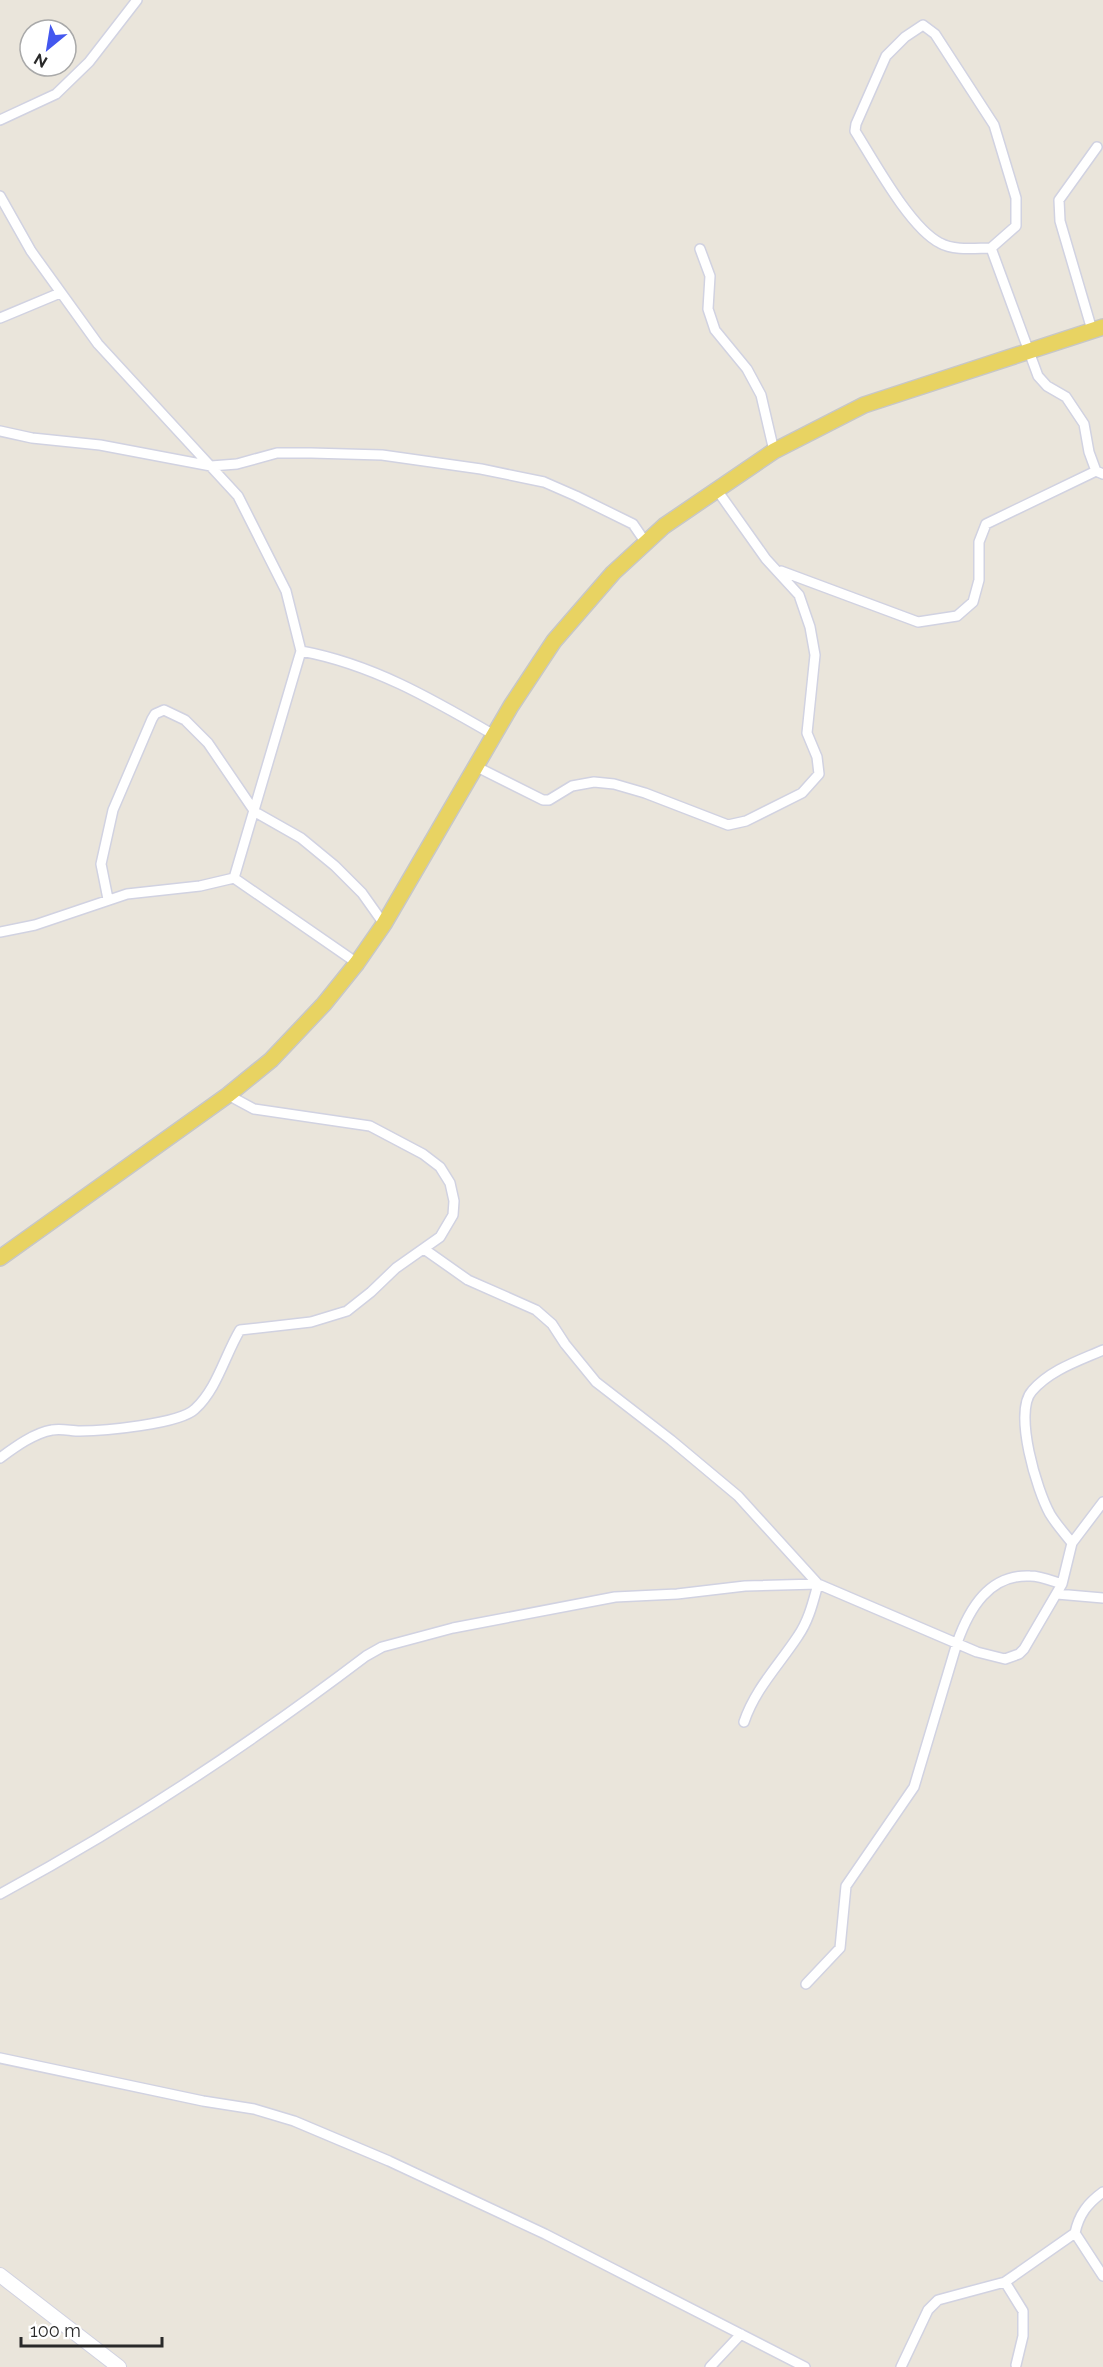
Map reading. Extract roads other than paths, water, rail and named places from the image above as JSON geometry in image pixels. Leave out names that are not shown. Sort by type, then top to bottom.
[{"type":"main road","points":[[0,1258],[228,1095],[271,1060],[324,1004],[384,924],[475,766],[554,641],[613,573],[664,526],[774,451],[798,437],[873,402],[1097,328]]},
{"type":"street","points":[[0,120],[56,94],[89,62],[137,0]]},
{"type":"street","points":[[923,25],[935,33],[994,124],[1016,198],[1016,226],[991,248],[954,247],[940,243],[914,220],[855,131],[855,124],[886,56],[904,37],[923,25]]},
{"type":"street","points":[[1097,328],[1060,221],[1059,200],[1098,147]]},
{"type":"street","points":[[0,196],[31,251],[98,344],[238,496],[286,591],[301,651],[234,878]]},
{"type":"street","points":[[778,571],[918,622],[957,616],[974,602],[978,580],[979,542],[986,524],[1099,472],[1089,452],[1084,424],[1066,397],[1047,386],[1038,376],[991,248]]},
{"type":"street","points":[[700,249],[710,276],[708,309],[716,330],[747,369],[760,395],[774,451]]},
{"type":"street","points":[[0,318],[60,293]]},
{"type":"street","points":[[0,431],[33,438],[100,445],[211,466],[237,464],[277,453],[311,453],[382,454],[481,468],[544,482],[576,496],[633,524],[645,543]]},
{"type":"street","points":[[475,766],[543,800],[549,800],[572,786],[594,782],[614,784],[645,793],[728,825],[746,821],[802,793],[819,774],[817,757],[807,733],[815,655],[810,627],[799,595],[766,559],[717,490]]},
{"type":"street","points":[[301,651],[334,657],[359,665],[424,694],[494,735]]},
{"type":"street","points":[[108,899],[101,864],[112,810],[155,714],[164,710],[185,720],[208,743],[255,812],[301,838],[335,866],[362,893],[384,924]]},
{"type":"street","points":[[0,932],[35,925],[127,894],[200,886],[234,878],[357,963]]},
{"type":"street","points":[[0,1458],[26,1441],[52,1430],[93,1430],[147,1424],[186,1416],[196,1409],[210,1391],[240,1330],[311,1322],[347,1311],[396,1268],[440,1238],[453,1215],[454,1201],[450,1184],[440,1167],[423,1154],[370,1126],[254,1109],[228,1095]]},
{"type":"street","points":[[424,1249],[468,1280],[536,1310],[552,1324],[596,1382],[738,1496],[818,1584]]},
{"type":"street","points":[[1072,1543],[1050,1514],[1029,1461],[1024,1403],[1030,1392],[1049,1374],[1103,1350]]},
{"type":"street","points":[[0,1894],[225,1758],[366,1656],[382,1647],[453,1628],[615,1597],[677,1594],[745,1586],[818,1584],[957,1643],[1005,1659],[1019,1654],[1024,1649],[1062,1584],[1072,1543],[1103,1502]]},
{"type":"street","points":[[806,1984],[840,1948],[846,1886],[914,1786],[963,1625],[978,1598],[1015,1576],[1032,1576],[1062,1584]]},
{"type":"street","points":[[744,1722],[749,1705],[803,1627],[818,1584]]},
{"type":"street","points":[[1057,1594],[1103,1598]]},
{"type":"street","points":[[0,2058],[203,2102],[254,2109],[294,2121],[389,2161],[534,2229],[804,2367]]},
{"type":"street","points":[[1103,2192],[1089,2202],[1078,2219],[1075,2233],[1103,2276]]},
{"type":"street","points":[[901,2367],[928,2310],[938,2300],[1005,2282],[1075,2233]]},
{"type":"street","points":[[0,2275],[119,2367]]},
{"type":"street","points":[[1005,2282],[1023,2311],[1023,2336],[1016,2365]]},
{"type":"street","points":[[710,2367],[741,2334]]}]
